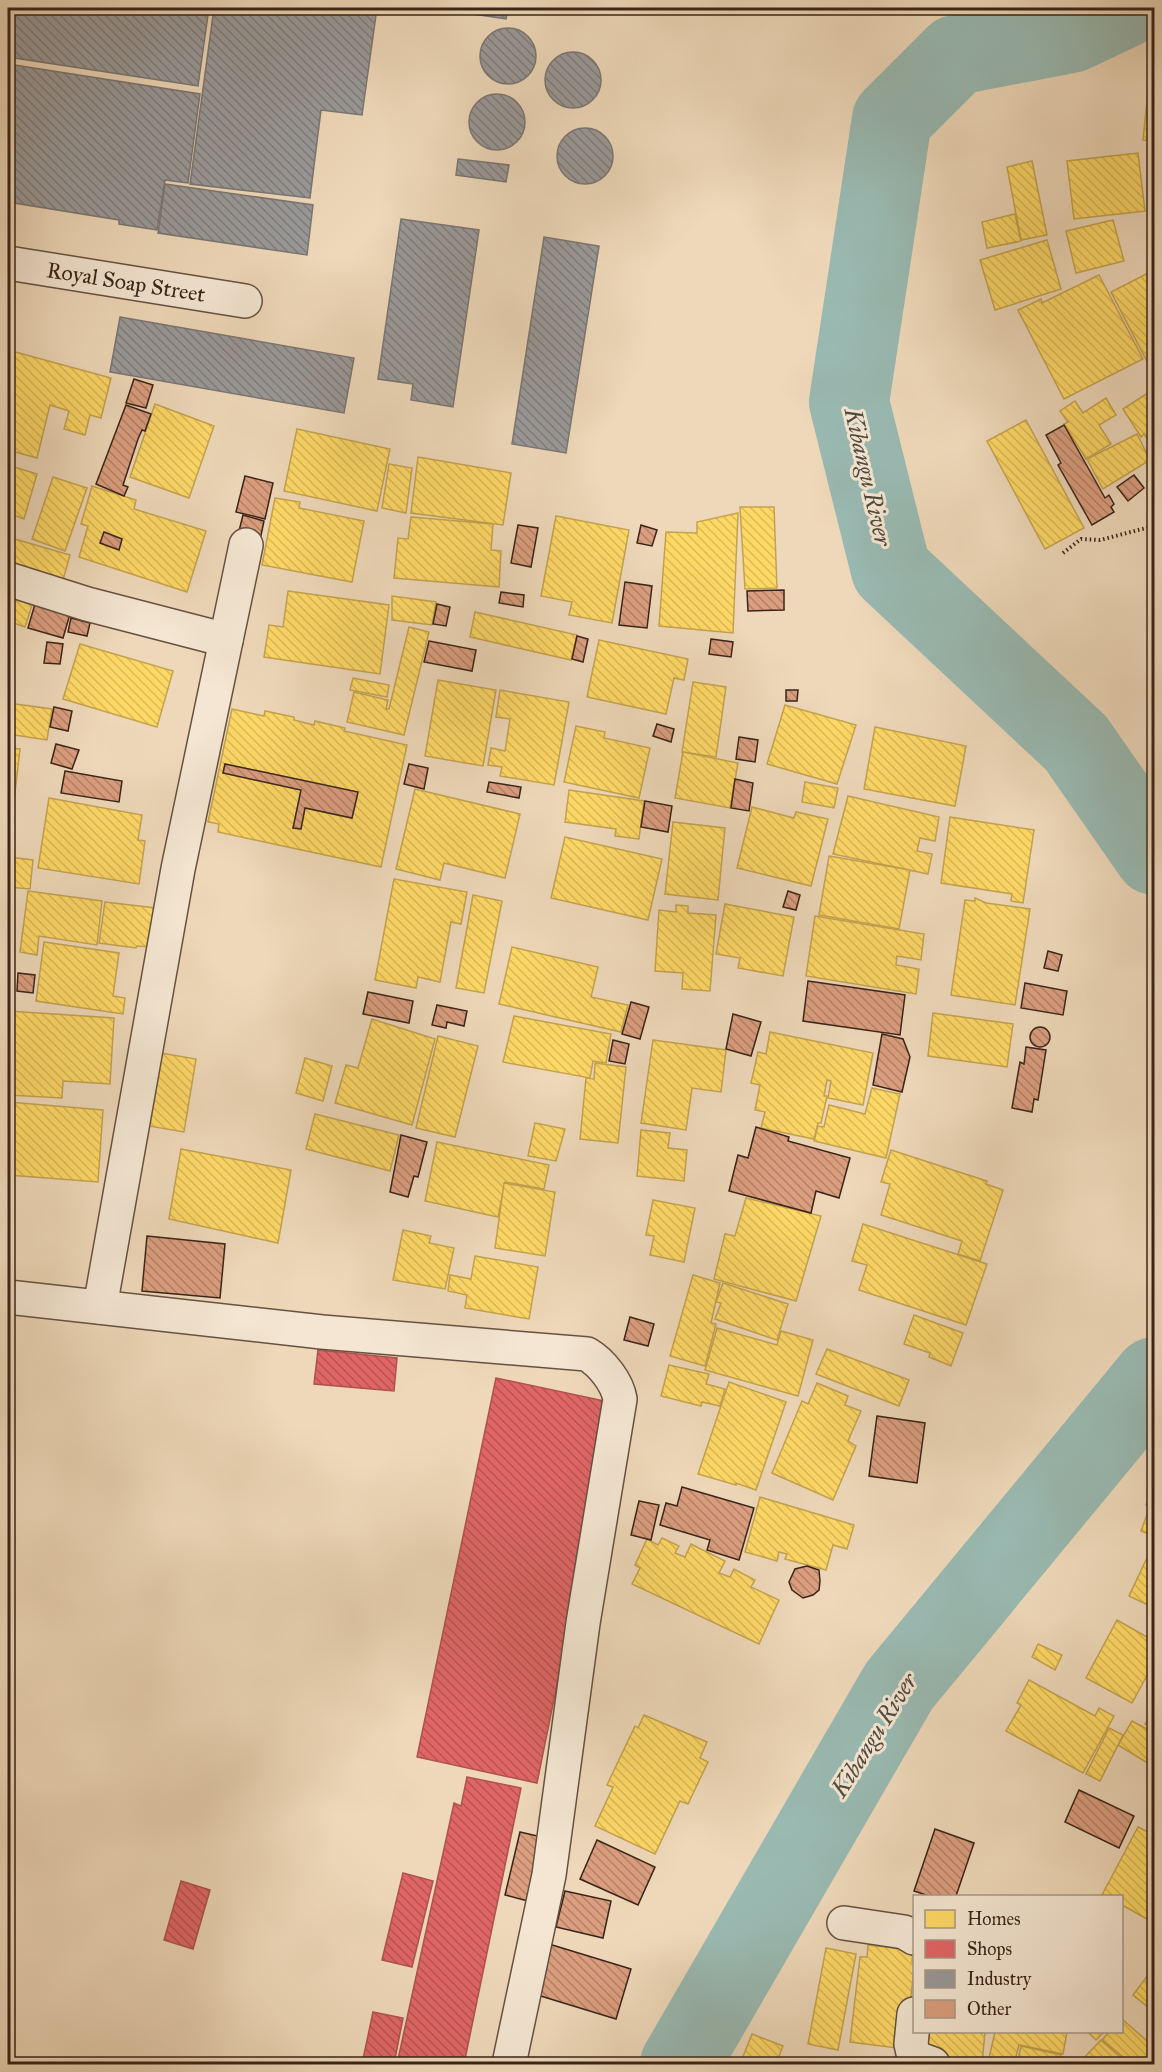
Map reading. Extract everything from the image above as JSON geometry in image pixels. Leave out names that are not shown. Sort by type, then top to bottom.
[{"type":"street","name":"Royal Soap Street","points":[[8,263],[245,301]]},
{"type":"street","points":[[100,1307],[178,869],[246,545]]},
{"type":"street","points":[[8,579],[87,604],[226,640]]},
{"type":"street","points":[[8,1297],[322,1332],[587,1354],[603,1367],[618,1391],[620,1399],[583,1623],[549,1875],[509,2064]]},
{"type":"street","points":[[844,1923],[904,1932],[913,1937]]},
{"type":"street","points":[[913,2029],[911,2044],[914,2057],[933,2064]]},
{"type":"path","points":[[1063,553],[1081,539],[1100,540],[1155,526]]},
{"type":"building: Homes","points":[[1150,73],[1154,73],[1154,141],[1143,140]]},
{"type":"building: Homes","points":[[1138,153],[1145,211],[1074,219],[1067,161]]},
{"type":"building: Homes","points":[[1032,161],[1047,235],[1021,240],[1007,167]]},
{"type":"building: Homes","points":[[1015,214],[1021,241],[987,248],[982,222]]},
{"type":"building: Homes","points":[[1113,220],[1124,261],[1076,273],[1066,231]]},
{"type":"building: Homes","points":[[1047,240],[1061,289],[995,310],[980,260]]},
{"type":"building: Homes","points":[[1154,270],[1154,364],[1150,367],[1111,292]]},
{"type":"building: Homes","points":[[1099,275],[1143,359],[1064,399],[1018,310],[1041,299],[1042,303]]},
{"type":"building: Homes","points":[[8,350],[111,378],[101,418],[90,415],[85,435],[64,429],[69,411],[50,405],[37,458],[8,450]]},
{"type":"building: Homes","points":[[1154,389],[1154,450],[1144,434],[1141,437],[1123,409]]},
{"type":"building: Homes","points":[[1106,398],[1116,415],[1099,425],[1111,444],[1086,459],[1064,424],[1068,422],[1060,411],[1075,401],[1083,413]]},
{"type":"building: Homes","points":[[155,404],[214,426],[189,498],[130,477]]},
{"type":"building: Homes","points":[[1026,420],[1084,528],[1045,549],[987,441]]},
{"type":"building: Homes","points":[[297,429],[390,449],[377,511],[284,491]]},
{"type":"building: Homes","points":[[1137,434],[1150,460],[1103,489],[1087,459]]},
{"type":"building: Homes","points":[[418,457],[511,473],[503,525],[411,513]]},
{"type":"building: Homes","points":[[389,464],[412,468],[406,513],[382,508]]},
{"type":"building: Homes","points":[[8,465],[37,474],[24,519],[8,513]]},
{"type":"building: Homes","points":[[53,477],[87,488],[65,551],[32,539]]},
{"type":"building: Homes","points":[[92,486],[136,500],[134,509],[206,531],[187,592],[79,557],[88,526],[81,524]],"holes":[[[104,532],[122,539],[119,550],[100,543]]]},
{"type":"building: Homes","points":[[275,498],[300,502],[299,508],[364,521],[352,582],[262,565]]},
{"type":"building: Homes","points":[[740,507],[774,507],[777,588],[745,589]]},
{"type":"building: Homes","points":[[738,513],[733,633],[659,626],[666,532],[697,533],[697,522]]},
{"type":"building: Homes","points":[[556,516],[629,530],[612,623],[569,615],[572,602],[541,596]]},
{"type":"building: Homes","points":[[411,517],[493,524],[491,550],[501,551],[499,587],[394,578],[398,538],[408,539]]},
{"type":"building: Homes","points":[[8,537],[70,555],[63,580],[8,565]]},
{"type":"building: Homes","points":[[288,591],[389,605],[380,674],[264,657],[269,625],[283,627]]},
{"type":"building: Homes","points":[[13,592],[34,599],[25,627],[8,621],[8,610]]},
{"type":"building: Homes","points":[[392,596],[436,602],[432,625],[392,620]]},
{"type":"building: Homes","points":[[475,612],[577,635],[571,660],[470,637]]},
{"type":"building: Homes","points":[[409,627],[429,632],[404,735],[347,722],[354,692],[388,700],[386,709],[389,709]]},
{"type":"building: Homes","points":[[599,640],[688,659],[684,680],[674,678],[666,714],[587,697]]},
{"type":"building: Homes","points":[[80,644],[173,671],[157,727],[63,699]]},
{"type":"building: Homes","points":[[353,678],[389,685],[387,697],[350,690]]},
{"type":"building: Homes","points":[[438,680],[496,690],[483,766],[425,756]]},
{"type":"building: Homes","points":[[693,682],[726,687],[716,757],[682,752]]},
{"type":"building: Homes","points":[[500,690],[569,702],[554,785],[500,776],[502,767],[488,765],[491,748],[505,751],[510,719],[496,717]]},
{"type":"building: Homes","points":[[8,703],[52,709],[47,740],[8,734]]},
{"type":"building: Homes","points":[[785,705],[856,725],[837,784],[767,764]]},
{"type":"building: Homes","points":[[232,709],[264,716],[265,711],[294,717],[294,720],[314,725],[315,721],[345,728],[344,731],[407,745],[381,867],[218,832],[219,824],[208,822]],"holes":[[[225,764],[358,792],[352,818],[305,808],[301,829],[293,828],[301,790],[223,773]]]},
{"type":"building: Homes","points":[[576,726],[605,732],[604,738],[650,748],[639,798],[564,782]]},
{"type":"building: Homes","points":[[875,727],[966,746],[955,806],[864,789]]},
{"type":"building: Homes","points":[[8,748],[20,749],[10,836],[8,835]]},
{"type":"building: Homes","points":[[683,752],[738,763],[730,808],[675,798]]},
{"type":"building: Homes","points":[[805,782],[838,788],[834,808],[802,802]]},
{"type":"building: Homes","points":[[415,789],[520,814],[505,878],[444,863],[440,880],[396,869]]},
{"type":"building: Homes","points":[[569,790],[644,801],[639,839],[615,836],[616,829],[565,822]]},
{"type":"building: Homes","points":[[848,796],[939,817],[935,841],[920,838],[917,851],[932,854],[928,874],[833,854]]},
{"type":"building: Homes","points":[[49,798],[142,815],[138,840],[145,841],[139,884],[38,868]]},
{"type":"building: Homes","points":[[752,807],[794,818],[796,812],[828,819],[811,886],[737,868]]},
{"type":"building: Homes","points":[[950,817],[1034,830],[1023,903],[1011,901],[1012,894],[941,883]]},
{"type":"building: Homes","points":[[673,822],[725,828],[718,900],[665,894]]},
{"type":"building: Homes","points":[[565,837],[662,859],[648,920],[551,898]]},
{"type":"building: Homes","points":[[829,856],[910,870],[899,929],[819,915]]},
{"type":"building: Homes","points":[[8,857],[33,860],[30,889],[8,887]]},
{"type":"building: Homes","points":[[394,879],[467,892],[461,924],[451,922],[440,982],[418,977],[416,988],[375,980]]},
{"type":"building: Homes","points":[[28,891],[102,901],[97,945],[39,936],[37,955],[20,952]]},
{"type":"building: Homes","points":[[473,895],[502,901],[484,993],[456,988]]},
{"type":"building: Homes","points":[[975,898],[986,903],[1030,909],[1015,1005],[951,995],[965,900],[975,901]]},
{"type":"building: Homes","points":[[105,902],[156,908],[151,947],[137,946],[136,948],[99,943]]},
{"type":"building: Homes","points":[[725,904],[794,917],[783,976],[738,968],[740,958],[716,954]]},
{"type":"building: Homes","points":[[676,905],[688,906],[688,913],[716,915],[710,991],[682,989],[683,973],[655,971],[659,910],[676,912]]},
{"type":"building: Homes","points":[[815,916],[924,934],[921,960],[897,956],[896,965],[919,969],[916,994],[806,976]]},
{"type":"building: Homes","points":[[8,920],[13,921],[8,968]]},
{"type":"building: Homes","points":[[44,942],[119,953],[113,996],[125,998],[123,1014],[36,1001]]},
{"type":"building: Homes","points":[[512,947],[598,967],[591,997],[628,1005],[621,1032],[499,1004]]},
{"type":"building: Homes","points":[[8,1011],[114,1018],[110,1084],[63,1081],[62,1098],[9,1095]]},
{"type":"building: Homes","points":[[933,1013],[1013,1024],[1007,1067],[928,1056]]},
{"type":"building: Homes","points":[[514,1016],[611,1034],[606,1063],[593,1061],[590,1078],[503,1062]]},
{"type":"building: Homes","points":[[372,1019],[435,1039],[412,1125],[335,1103],[346,1065],[358,1068]]},
{"type":"building: Homes","points":[[770,1032],[873,1053],[863,1105],[828,1098],[831,1081],[827,1080],[824,1096],[827,1096],[821,1123],[818,1123],[814,1139],[761,1128],[765,1112],[755,1110],[760,1085],[751,1083],[758,1052],[766,1054]]},
{"type":"building: Homes","points":[[438,1036],[478,1046],[455,1137],[416,1128]]},
{"type":"building: Homes","points":[[653,1040],[726,1050],[721,1092],[692,1088],[686,1130],[641,1123]]},
{"type":"building: Homes","points":[[155,1052],[196,1059],[184,1132],[143,1125]]},
{"type":"building: Homes","points":[[305,1058],[332,1066],[323,1101],[296,1093]]},
{"type":"building: Homes","points":[[595,1063],[626,1067],[618,1143],[580,1139],[586,1078],[594,1079]]},
{"type":"building: Homes","points":[[872,1088],[900,1094],[886,1158],[814,1141],[818,1126],[824,1127],[829,1105],[865,1114]]},
{"type":"building: Homes","points":[[8,1102],[103,1110],[98,1182],[8,1175]]},
{"type":"building: Homes","points":[[315,1114],[399,1135],[390,1171],[306,1149]]},
{"type":"building: Homes","points":[[535,1123],[565,1129],[556,1161],[528,1156]]},
{"type":"building: Homes","points":[[641,1130],[670,1133],[668,1148],[687,1150],[684,1181],[637,1176]]},
{"type":"building: Homes","points":[[437,1142],[549,1165],[544,1189],[505,1182],[498,1217],[425,1201]]},
{"type":"building: Homes","points":[[181,1149],[291,1170],[278,1243],[169,1219]]},
{"type":"building: Homes","points":[[891,1150],[987,1181],[986,1184],[1003,1190],[980,1261],[958,1254],[962,1241],[881,1215],[890,1184],[881,1182]]},
{"type":"building: Homes","points":[[504,1183],[555,1192],[545,1256],[495,1248]]},
{"type":"building: Homes","points":[[746,1198],[821,1216],[796,1301],[714,1279],[725,1234],[735,1236]]},
{"type":"building: Homes","points":[[653,1200],[695,1208],[684,1262],[650,1255],[654,1236],[646,1235]]},
{"type":"building: Homes","points":[[863,1224],[987,1264],[966,1325],[859,1290],[867,1265],[852,1261]]},
{"type":"building: Homes","points":[[403,1230],[431,1236],[429,1243],[454,1248],[445,1289],[393,1280]]},
{"type":"building: Homes","points":[[475,1256],[538,1267],[529,1319],[465,1308],[467,1295],[448,1291],[450,1275],[471,1279]]},
{"type":"building: Homes","points":[[693,1275],[720,1283],[711,1323],[716,1324],[705,1366],[670,1356]]},
{"type":"building: Homes","points":[[723,1283],[788,1304],[777,1340],[715,1319],[721,1303],[716,1302]]},
{"type":"building: Homes","points":[[914,1315],[963,1333],[951,1366],[929,1357],[930,1353],[904,1344]]},
{"type":"building: Homes","points":[[717,1328],[777,1345],[781,1331],[813,1340],[798,1396],[705,1370]]},
{"type":"building: Homes","points":[[827,1349],[909,1380],[899,1406],[816,1374]]},
{"type":"building: Homes","points":[[669,1365],[709,1374],[706,1384],[725,1389],[720,1406],[702,1402],[701,1406],[661,1396]]},
{"type":"building: Homes","points":[[729,1382],[786,1402],[756,1490],[698,1474]]},
{"type":"building: Homes","points":[[817,1383],[848,1396],[845,1405],[861,1411],[848,1441],[856,1446],[833,1500],[772,1473],[802,1401],[808,1404]]},
{"type":"building: Homes","points":[[1154,1486],[1154,1509],[1146,1505]]},
{"type":"building: Homes","points":[[760,1497],[854,1525],[847,1549],[833,1545],[826,1570],[785,1559],[787,1554],[779,1552],[777,1561],[745,1552]]},
{"type":"building: Homes","points":[[1149,1509],[1154,1512],[1154,1536],[1141,1531]]},
{"type":"building: Homes","points":[[662,1538],[679,1546],[675,1553],[685,1557],[691,1544],[725,1561],[719,1573],[730,1577],[734,1569],[755,1580],[751,1587],[779,1600],[759,1644],[632,1584],[640,1568],[635,1565],[647,1539],[658,1545]]},
{"type":"building: Homes","points":[[1154,1543],[1154,1608],[1129,1596]]},
{"type":"building: Homes","points":[[1117,1620],[1154,1641],[1154,1672],[1150,1670],[1132,1703],[1086,1678]]},
{"type":"building: Homes","points":[[1038,1644],[1062,1655],[1055,1670],[1032,1657]]},
{"type":"building: Homes","points":[[1029,1680],[1095,1716],[1099,1708],[1114,1716],[1083,1773],[1006,1731],[1021,1705],[1017,1703]]},
{"type":"building: Homes","points":[[1154,1708],[1154,1730],[1145,1724]]},
{"type":"building: Homes","points":[[644,1715],[707,1742],[700,1758],[708,1762],[688,1804],[680,1801],[655,1854],[595,1826],[613,1787],[607,1785],[635,1726],[638,1728]]},
{"type":"building: Homes","points":[[1132,1721],[1154,1733],[1154,1767],[1118,1745]]},
{"type":"building: Homes","points":[[1109,1728],[1123,1735],[1100,1781],[1086,1774]]},
{"type":"building: Homes","points":[[1138,1827],[1154,1835],[1154,1923],[1123,1906],[1123,1895],[1102,1895]]},
{"type":"building: Homes","points":[[868,1945],[913,1950],[913,1978],[905,2049],[850,2042],[860,1957],[867,1957]]},
{"type":"building: Homes","points":[[826,1948],[856,1954],[838,2050],[808,2044]]},
{"type":"building: Homes","points":[[1154,1967],[1154,2012],[1133,1995]]},
{"type":"building: Homes","points":[[1123,2020],[1154,2047],[1154,2057],[1148,2064],[1132,2064],[1102,2040],[1108,2033],[1123,2033]]},
{"type":"building: Homes","points":[[925,2033],[985,2033],[982,2064],[922,2058]]},
{"type":"building: Homes","points":[[995,2033],[1067,2033],[1063,2054],[1019,2045],[1014,2064],[989,2058]]},
{"type":"building: Homes","points":[[1089,2033],[1103,2033],[1096,2040]]},
{"type":"building: Homes","points":[[752,2034],[783,2046],[776,2064],[740,2064]]},
{"type":"building: Homes","points":[[1101,2040],[1128,2064],[1078,2064]]},
{"type":"building: Homes","points":[[1021,2046],[1061,2055],[1059,2064],[1017,2064]]},
{"type":"building: Homes","points":[[840,2061],[897,2064],[840,2064]]},
{"type":"building: Shops","points":[[318,1350],[397,1358],[394,1391],[314,1384]]},
{"type":"building: Shops","points":[[496,1378],[614,1403],[537,1783],[417,1757]]},
{"type":"building: Shops","points":[[467,1777],[521,1788],[464,2064],[397,2064],[454,1803],[461,1806]]},
{"type":"building: Shops","points":[[403,1873],[433,1881],[412,1967],[382,1960]]},
{"type":"building: Shops","points":[[181,1881],[210,1890],[193,1949],[164,1940]]},
{"type":"building: Shops","points":[[373,2012],[403,2018],[394,2064],[362,2064]]},
{"type":"building: Industry","points":[[8,8],[209,8],[198,86],[8,57]]},
{"type":"building: Industry","points":[[214,8],[377,8],[362,115],[321,110],[310,198],[190,184]]},
{"type":"building: Industry","points":[[432,8],[508,8],[506,19]]},
{"type":"building: Industry","points":[[503,28],[513,28],[528,36],[534,45],[536,56],[534,67],[528,76],[513,84],[503,84],[492,79],[485,72],[480,61],[480,51],[485,40],[492,33]]},
{"type":"building: Industry","points":[[568,52],[578,52],[593,60],[599,69],[601,80],[599,91],[593,100],[578,108],[568,108],[557,103],[550,96],[545,85],[545,75],[550,64],[557,57]]},
{"type":"building: Industry","points":[[8,64],[200,94],[188,183],[165,180],[157,230],[119,224],[119,220],[8,202]]},
{"type":"building: Industry","points":[[497,94],[508,96],[517,102],[523,111],[525,122],[523,133],[517,142],[508,148],[497,150],[486,148],[477,142],[471,133],[469,122],[471,111],[477,102],[486,96]]},
{"type":"building: Industry","points":[[579,128],[591,128],[605,136],[613,150],[611,167],[605,176],[591,184],[579,184],[562,172],[557,162],[557,150],[569,133]]},
{"type":"building: Industry","points":[[458,159],[509,165],[506,182],[456,175]]},
{"type":"building: Industry","points":[[165,184],[313,205],[307,255],[158,233]]},
{"type":"building: Industry","points":[[401,219],[479,230],[453,407],[411,400],[413,384],[378,379]]},
{"type":"building: Industry","points":[[544,237],[599,246],[566,453],[512,444]]},
{"type":"building: Industry","points":[[120,317],[354,358],[344,413],[110,372]]},
{"type":"building: Other","points":[[134,379],[153,385],[146,408],[126,403]]},
{"type":"building: Other","points":[[126,405],[151,414],[145,431],[142,430],[138,439],[123,485],[128,487],[124,496],[96,484]]},
{"type":"building: Other","points":[[1064,425],[1105,498],[1109,495],[1114,504],[1111,507],[1114,512],[1092,525],[1058,465],[1061,463],[1046,435]]},
{"type":"building: Other","points":[[1134,475],[1144,488],[1128,501],[1117,487]]},
{"type":"building: Other","points":[[245,476],[273,483],[265,519],[236,512]]},
{"type":"building: Other","points":[[243,515],[264,521],[260,540],[238,535]]},
{"type":"building: Other","points":[[518,525],[538,528],[531,567],[511,563]]},
{"type":"building: Other","points":[[641,525],[657,530],[652,546],[637,543]]},
{"type":"building: Other","points":[[104,532],[122,539],[119,550],[100,543]]},
{"type":"building: Other","points":[[625,582],[652,586],[647,628],[619,625]]},
{"type":"building: Other","points":[[784,590],[784,610],[748,611],[747,591]]},
{"type":"building: Other","points":[[501,592],[524,595],[523,607],[499,603]]},
{"type":"building: Other","points":[[35,604],[70,614],[63,638],[28,628]]},
{"type":"building: Other","points":[[437,604],[450,607],[446,626],[433,624]]},
{"type":"building: Other","points":[[71,618],[90,623],[87,636],[68,632]]},
{"type":"building: Other","points":[[577,636],[588,639],[583,662],[572,659]]},
{"type":"building: Other","points":[[711,639],[733,642],[731,657],[709,654]]},
{"type":"building: Other","points":[[429,641],[476,650],[472,671],[424,662]]},
{"type":"building: Other","points":[[47,642],[63,644],[60,664],[44,663]]},
{"type":"building: Other","points":[[786,690],[798,690],[797,701],[786,701]]},
{"type":"building: Other","points":[[54,707],[72,711],[68,731],[50,727]]},
{"type":"building: Other","points":[[657,724],[674,729],[671,742],[653,736]]},
{"type":"building: Other","points":[[739,737],[758,740],[755,762],[736,759]]},
{"type":"building: Other","points":[[56,744],[79,750],[72,769],[51,763]]},
{"type":"building: Other","points":[[225,764],[358,792],[352,818],[305,808],[301,829],[293,828],[301,790],[223,773]]},
{"type":"building: Other","points":[[409,764],[428,768],[424,789],[404,784]]},
{"type":"building: Other","points":[[65,771],[122,781],[119,802],[61,793]]},
{"type":"building: Other","points":[[735,779],[753,783],[749,811],[731,808]]},
{"type":"building: Other","points":[[489,782],[521,787],[519,798],[487,792]]},
{"type":"building: Other","points":[[645,801],[672,806],[668,832],[641,827]]},
{"type":"building: Other","points":[[788,891],[800,895],[796,910],[783,907]]},
{"type":"building: Other","points":[[1048,951],[1062,955],[1058,971],[1044,968]]},
{"type":"building: Other","points":[[18,973],[35,975],[33,993],[17,991]]},
{"type":"building: Other","points":[[808,981],[905,995],[900,1035],[803,1021]]},
{"type":"building: Other","points":[[1025,983],[1067,991],[1063,1015],[1021,1008]]},
{"type":"building: Other","points":[[368,992],[413,1001],[409,1023],[363,1014]]},
{"type":"building: Other","points":[[631,1002],[649,1007],[640,1039],[622,1034]]},
{"type":"building: Other","points":[[437,1005],[467,1011],[464,1026],[447,1022],[446,1028],[432,1025]]},
{"type":"building: Other","points":[[733,1014],[761,1022],[751,1056],[726,1049]]},
{"type":"building: Other","points":[[1040,1027],[1047,1030],[1050,1037],[1047,1044],[1040,1047],[1033,1044],[1030,1037],[1033,1030]]},
{"type":"building: Other","points":[[882,1034],[903,1039],[910,1057],[902,1092],[873,1085]]},
{"type":"building: Other","points":[[613,1040],[629,1044],[625,1064],[609,1061]]},
{"type":"building: Other","points":[[1026,1047],[1046,1050],[1038,1100],[1034,1099],[1032,1112],[1012,1108],[1020,1062],[1024,1064]]},
{"type":"building: Other","points":[[756,1127],[789,1137],[788,1141],[850,1158],[839,1198],[816,1191],[811,1213],[729,1191],[738,1155],[748,1158]]},
{"type":"building: Other","points":[[401,1135],[427,1142],[418,1177],[414,1176],[408,1197],[390,1192]]},
{"type":"building: Other","points":[[147,1236],[225,1244],[220,1298],[142,1291]]},
{"type":"building: Other","points":[[630,1317],[654,1324],[648,1346],[624,1340]]},
{"type":"building: Other","points":[[877,1416],[925,1423],[917,1483],[869,1476]]},
{"type":"building: Other","points":[[682,1487],[754,1508],[739,1560],[707,1550],[710,1540],[660,1525],[666,1503],[677,1506]]},
{"type":"building: Other","points":[[639,1501],[659,1505],[651,1540],[631,1535]]},
{"type":"building: Other","points":[[807,1566],[819,1570],[819,1590],[803,1598],[792,1590],[789,1582],[795,1569]]},
{"type":"building: Other","points":[[1079,1790],[1134,1816],[1119,1848],[1065,1822]]},
{"type":"building: Other","points":[[935,1829],[974,1843],[956,1895],[926,1895],[914,1891]]},
{"type":"building: Other","points":[[520,1832],[542,1837],[528,1901],[505,1895]]},
{"type":"building: Other","points":[[597,1840],[655,1867],[638,1905],[580,1879]]},
{"type":"building: Other","points":[[565,1891],[611,1901],[603,1938],[556,1927]]},
{"type":"building: Other","points":[[549,1944],[631,1969],[616,2019],[534,1994]]},
{"type":"waterway","name":"Kibangu River","points":[[1124,8],[1071,33],[956,55],[892,119],[849,402],[891,570],[1076,743],[1154,855]]},
{"type":"waterway","name":"Kibangu River","points":[[680,2064],[899,1686],[1154,1377]]}]
